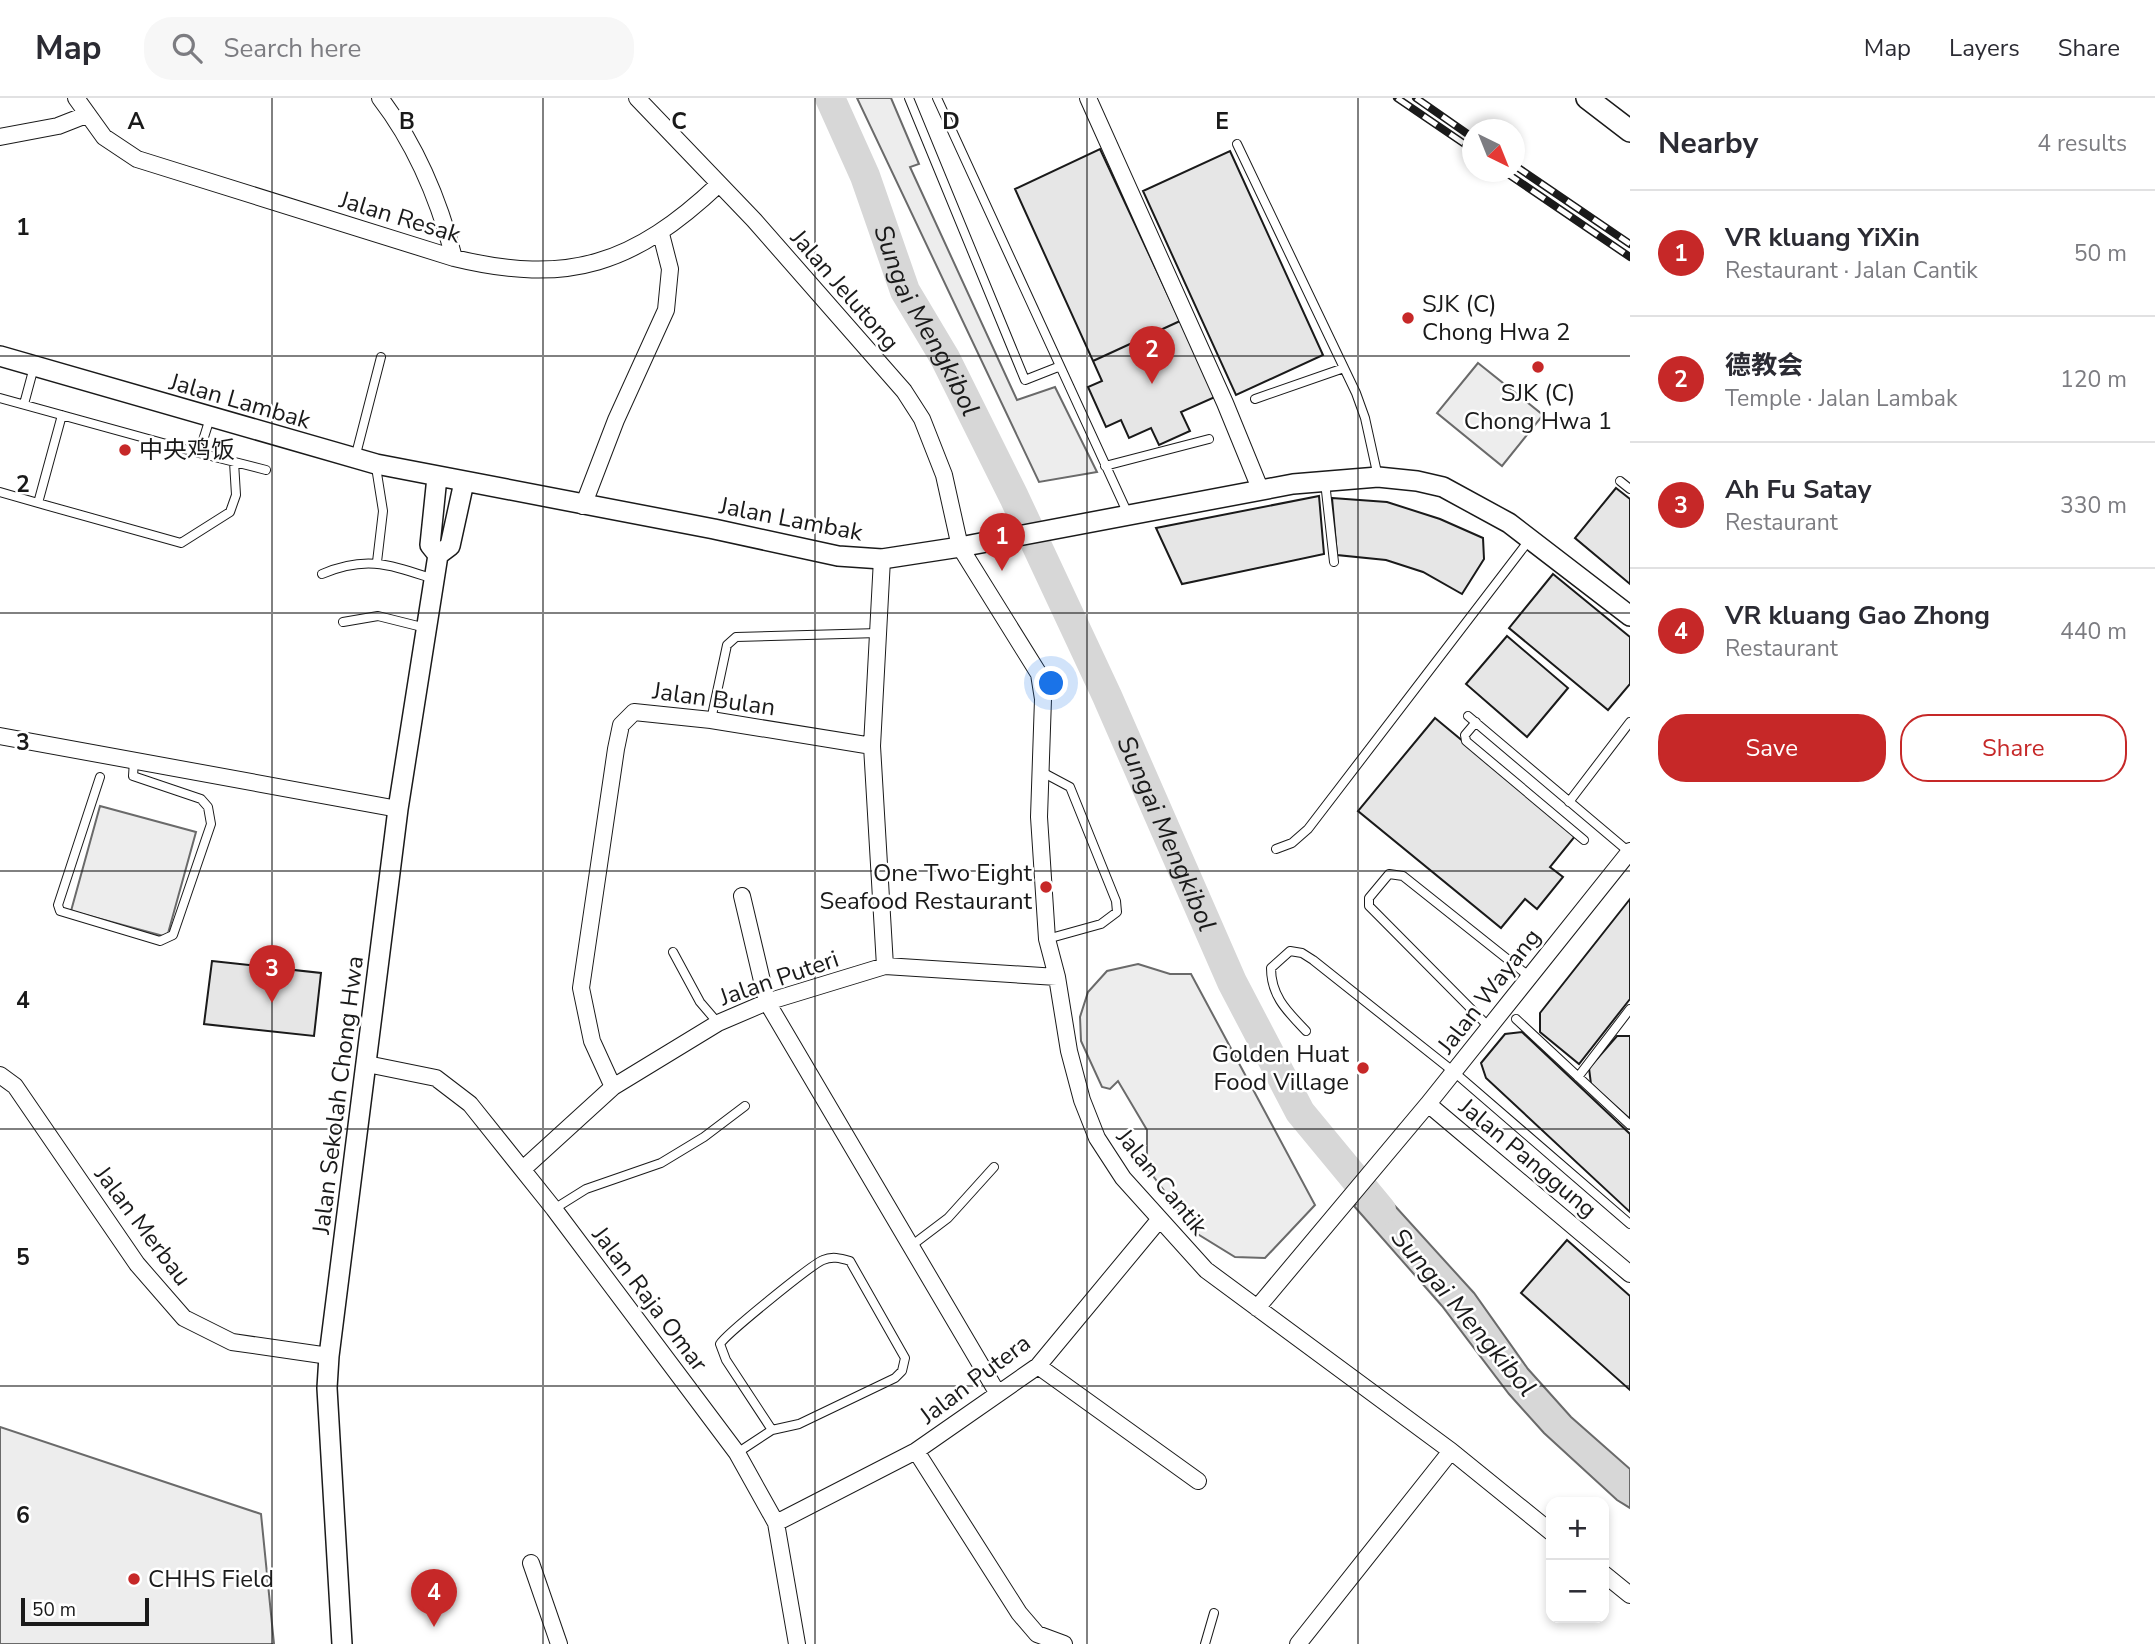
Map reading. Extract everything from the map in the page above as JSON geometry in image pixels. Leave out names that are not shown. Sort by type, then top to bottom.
[{"type":"main road","points":[[1587,98],[1630,131]]},
{"type":"street","name":"Jalan Resak","points":[[76,98],[104,137],[137,159],[454,258],[494,268],[552,270],[606,259],[661,234],[719,184]]},
{"type":"street","points":[[380,98],[426,174],[444,217],[454,258]]},
{"type":"street","name":"Jalan Jelutong","points":[[637,98],[719,184],[910,400],[922,419],[944,475],[960,547]]},
{"type":"street","points":[[1088,98],[1220,390],[1261,491]]},
{"type":"street","points":[[0,136],[58,126],[86,115]]},
{"type":"street","points":[[583,506],[616,420],[666,310],[670,269],[661,234]]},
{"type":"street","name":"Jalan Lambak","points":[[0,356],[376,464],[583,506],[714,529],[838,556],[882,559],[983,543],[1128,514],[1325,482],[1378,477],[1443,487],[1531,538],[1630,616]]},
{"type":"street","name":"Jalan Sekolah Chong Hwa","points":[[437,477],[430,545],[438,555]]},
{"type":"street","name":"Jalan Sekolah Chong Hwa","points":[[342,1644],[327,1388],[329,1356],[398,809],[438,555],[450,546],[464,482]]},
{"type":"street","name":"Jalan Cantik","points":[[960,547],[1039,674],[1042,699],[1039,817],[1047,939],[1057,976],[1069,1051],[1082,1100],[1097,1138],[1124,1178],[1206,1270],[1451,1451],[1546,1528]]},
{"type":"street","points":[[882,559],[873,746],[885,966]]},
{"type":"street","name":"Jalan Bulan","points":[[613,1087],[592,1041],[582,988],[621,724],[634,712],[711,720],[873,746]]},
{"type":"street","points":[[0,736],[398,809]]},
{"type":"street","name":"Jalan Wayang","points":[[1258,1308],[1490,1028],[1630,852]]},
{"type":"street","points":[[742,896],[767,1002],[998,1394]]},
{"type":"street","name":"Jalan Puteri","points":[[523,1169],[613,1087],[718,1023],[767,1002],[885,966],[1057,976]]},
{"type":"street","name":"Jalan Raja Omar","points":[[367,1064],[436,1078],[470,1104],[554,1209],[737,1453],[776,1523],[797,1644]]},
{"type":"street","name":"Jalan Merbau","points":[[0,1075],[15,1086],[137,1264],[184,1318],[232,1342],[329,1356]]},
{"type":"street","name":"Jalan Panggung","points":[[1428,1104],[1630,1274]]},
{"type":"street","name":"Jalan Putera","points":[[776,1523],[916,1451],[1038,1366],[1159,1220]]},
{"type":"street","points":[[1038,1366],[1198,1481]]},
{"type":"street","points":[[916,1451],[1019,1613],[1037,1634],[1064,1644]]},
{"type":"street","points":[[1297,1644],[1451,1451]]},
{"type":"street","points":[[531,1563],[559,1644]]},
{"type":"street","points":[[1609,1578],[1630,1595]]},
{"type":"street","points":[[1024,1644],[1037,1634]]},
{"type":"lane","points":[[909,98],[1025,380],[1058,367]]},
{"type":"lane","points":[[937,98],[1058,367],[1128,514]]},
{"type":"lane","points":[[1237,144],[1344,368],[1365,418],[1378,477]]},
{"type":"lane","points":[[355,458],[381,358]]},
{"type":"lane","points":[[24,404],[34,366]]},
{"type":"lane","points":[[1255,399],[1344,368]]},
{"type":"lane","points":[[0,397],[266,470]]},
{"type":"lane","points":[[38,503],[62,415]]},
{"type":"lane","points":[[199,453],[210,418]]},
{"type":"lane","points":[[1105,466],[1209,439]]},
{"type":"lane","points":[[0,492],[181,542],[230,512],[236,495],[234,462]]},
{"type":"lane","points":[[376,464],[383,511],[377,562]]},
{"type":"lane","points":[[1620,481],[1630,489]]},
{"type":"lane","points":[[1325,482],[1335,562]]},
{"type":"lane","points":[[1276,849],[1292,843],[1308,829],[1531,538]]},
{"type":"lane","points":[[322,575],[353,564],[377,562],[434,579]]},
{"type":"lane","points":[[343,622],[377,616],[426,628]]},
{"type":"lane","points":[[711,720],[727,645],[736,637],[879,633]]},
{"type":"lane","points":[[1468,716],[1630,852]]},
{"type":"lane","points":[[1476,722],[1465,735],[1466,741],[1584,839]]},
{"type":"lane","points":[[1569,802],[1630,722]]},
{"type":"lane","points":[[100,777],[58,905],[60,911],[160,941],[167,940],[173,935],[211,824],[208,807],[201,799],[133,776],[134,761]]},
{"type":"lane","points":[[1040,771],[1070,786],[1116,901],[1117,912],[1101,925],[1047,939]]},
{"type":"lane","points":[[1490,1028],[1444,978],[1369,906],[1369,898],[1389,874],[1403,876],[1530,977]]},
{"type":"lane","points":[[1306,1031],[1280,1003],[1271,984],[1271,968],[1290,951],[1302,953],[1313,960],[1454,1072],[1630,1224]]},
{"type":"lane","points":[[673,952],[700,1002],[718,1023]]},
{"type":"lane","points":[[1577,1077],[1630,1010]]},
{"type":"lane","points":[[1516,1019],[1630,1125]]},
{"type":"lane","points":[[554,1209],[586,1189],[661,1163],[704,1137],[745,1106]]},
{"type":"lane","points":[[911,1246],[948,1218],[994,1167]]},
{"type":"lane","points":[[737,1453],[772,1430],[799,1424],[831,1410],[895,1378],[902,1371],[905,1358],[849,1261],[838,1257],[822,1260],[795,1279],[720,1344],[726,1360],[772,1430]]},
{"type":"lane","points":[[1205,1644],[1214,1613]]},
{"type":"shaded area","points":[[857,98],[891,98],[919,164],[910,167],[1017,400],[1055,387],[1097,472],[1039,482]]},
{"type":"shaded area","points":[[1478,363],[1543,415],[1502,466],[1437,413]]},
{"type":"shaded area","points":[[100,806],[196,832],[167,937],[71,911]]},
{"type":"shaded area","points":[[1138,964],[1170,974],[1191,974],[1315,1205],[1265,1258],[1235,1257],[1196,1233],[1147,1168],[1147,1130],[1118,1081],[1110,1089],[1102,1087],[1081,1041],[1080,1017],[1088,992],[1107,971]]},
{"type":"shaded area","name":"CHHS Field","points":[[0,1427],[261,1514],[274,1644],[0,1644]]},
{"type":"water","name":"Sungai Mengkibol","points":[[1375,1184],[1474,1293],[1528,1369],[1571,1417],[1630,1469],[1630,1508],[1617,1500],[1544,1433],[1509,1394],[1442,1306],[1354,1206]]},
{"type":"building","points":[[1100,149],[1180,321],[1093,361],[1015,189]]},
{"type":"building","points":[[1230,151],[1323,355],[1236,395],[1143,191]]},
{"type":"building","points":[[1180,321],[1215,397],[1181,412],[1190,431],[1159,445],[1151,428],[1129,438],[1121,420],[1106,427],[1088,387],[1102,381],[1093,361]]},
{"type":"building","points":[[1616,488],[1630,499],[1630,584],[1575,538]]},
{"type":"building","points":[[1319,496],[1324,554],[1182,584],[1156,528]]},
{"type":"building","points":[[1332,498],[1387,502],[1440,519],[1483,538],[1484,559],[1462,594],[1423,572],[1386,560],[1337,555]]},
{"type":"building","points":[[1553,574],[1630,637],[1630,684],[1608,710],[1509,628]]},
{"type":"building","points":[[1507,636],[1568,688],[1527,737],[1466,684]]},
{"type":"building","points":[[1435,718],[1576,835],[1550,867],[1563,877],[1537,909],[1525,899],[1501,928],[1358,811]]},
{"type":"building","points":[[1630,899],[1630,999],[1579,1064],[1540,1032],[1540,1013]]},
{"type":"building","points":[[212,961],[321,973],[314,1036],[204,1024]]},
{"type":"building","points":[[1522,1032],[1630,1134],[1630,1212],[1486,1078],[1481,1063],[1505,1034]]},
{"type":"building","points":[[1617,1036],[1630,1036],[1630,1119],[1591,1084],[1589,1068]]},
{"type":"building","points":[[1567,1240],[1630,1296],[1630,1390],[1521,1293]]},
{"type":"waterway","name":"Sungai Mengkibol","points":[[830,98],[865,176],[905,291],[945,358],[1014,497],[1107,696],[1232,982],[1300,1112],[1381,1210]]},
{"type":"railway","points":[[1397,98],[1462,142]]},
{"type":"railway","points":[[1416,98],[1462,130]]},
{"type":"railway","points":[[1525,172],[1630,244]]},
{"type":"railway","points":[[1520,182],[1630,257]]},
{"type":"place","name":"SJK (C) Chong Hwa 2","points":[[1408,318]]},
{"type":"place","name":"SJK (C) Chong Hwa 1","points":[[1538,367]]},
{"type":"place","name":"德教会","points":[[1152,384]]},
{"type":"place","name":"中央鸡饭","points":[[125,450]]},
{"type":"place","name":"VR kluang YiXin","points":[[1002,571]]},
{"type":"place","name":"One Two Eight Seafood Restaurant","points":[[1046,887]]},
{"type":"place","name":"Ah Fu Satay","points":[[272,1003]]},
{"type":"place","name":"Golden Huat Food Village","points":[[1363,1068]]},
{"type":"place","name":"CHHS Field","points":[[134,1579]]},
{"type":"place","name":"VR kluang Gao Zhong","points":[[434,1627]]}]
